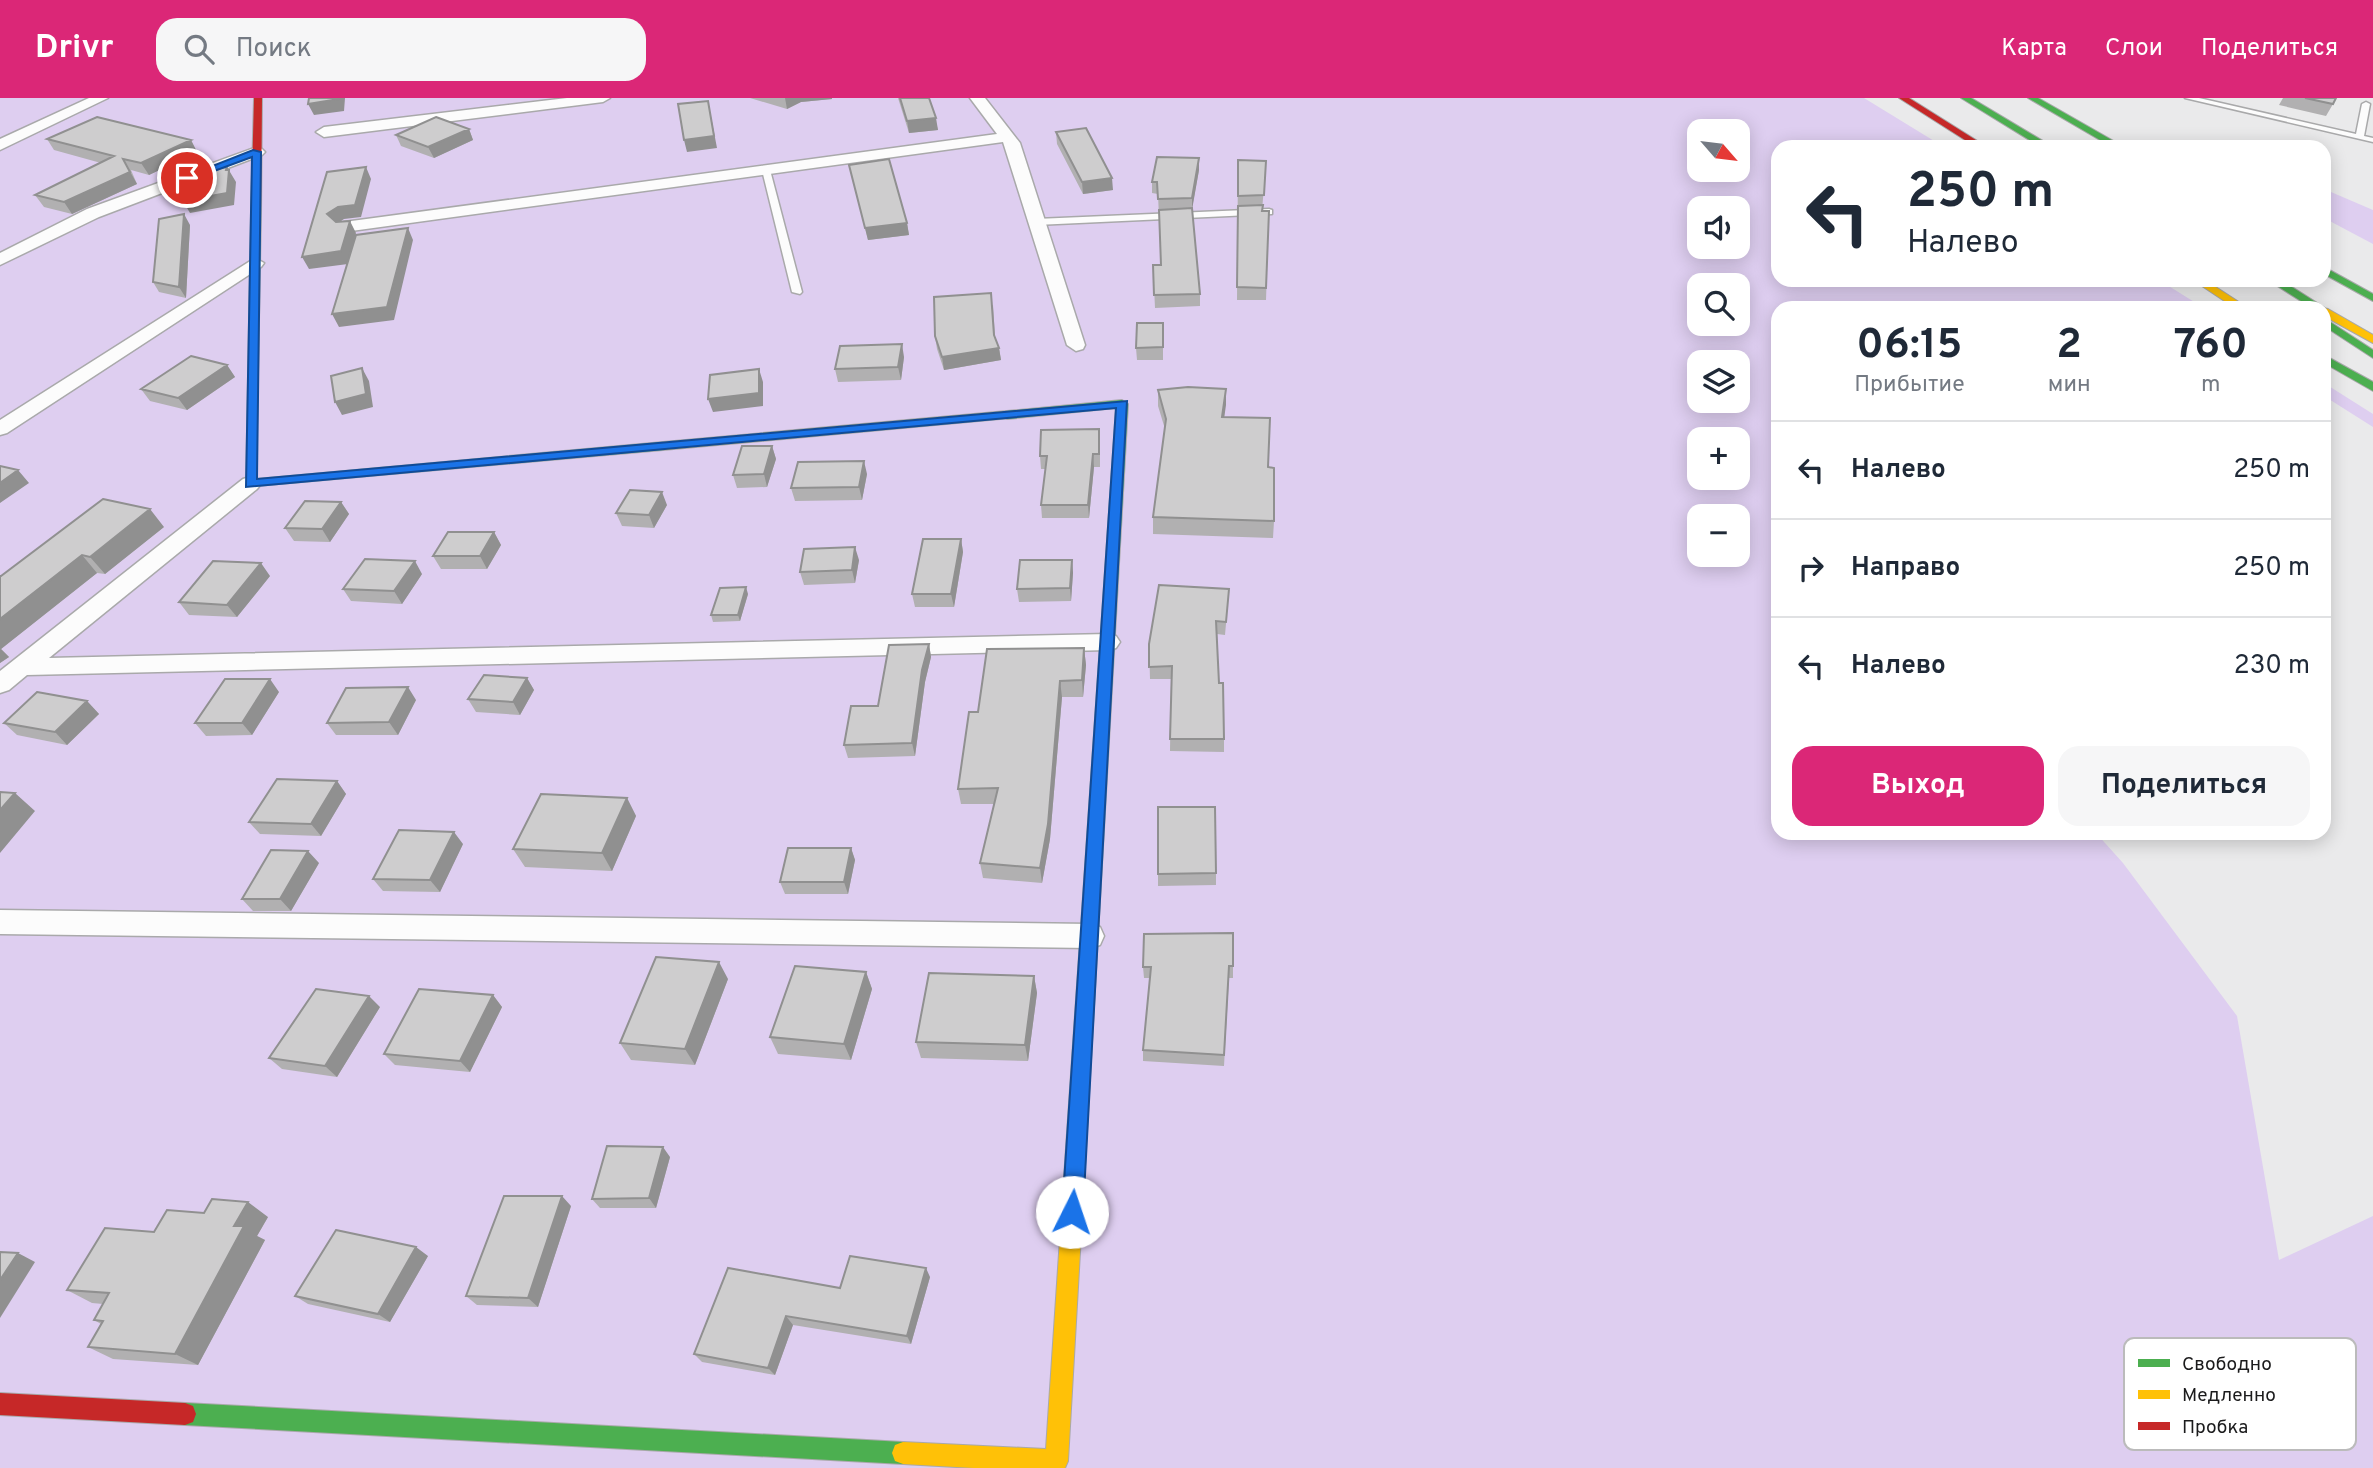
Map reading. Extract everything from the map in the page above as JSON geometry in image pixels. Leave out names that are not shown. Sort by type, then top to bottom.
[{"type":"main road","points":[[0,1404],[1057,1461],[1122,404],[250,484],[258,98]]},
{"type":"main road","points":[[1903,98],[1971,140]]},
{"type":"main road","points":[[1965,98],[2036,140]]},
{"type":"main road","points":[[2032,98],[2107,140]]},
{"type":"main road","points":[[2331,274],[2373,298]]},
{"type":"main road","points":[[2209,287],[2232,301]]},
{"type":"main road","points":[[2276,287],[2296,301]]},
{"type":"main road","points":[[2285,287],[2308,301]]},
{"type":"main road","points":[[2331,314],[2373,340]]},
{"type":"main road","points":[[2331,326],[2373,355]]},
{"type":"main road","points":[[2331,362],[2373,387]]},
{"type":"street","points":[[0,145],[101,98]]},
{"type":"street","points":[[324,132],[603,98]]},
{"type":"street","points":[[978,98],[1012,143],[1076,345]]},
{"type":"street","points":[[344,227],[1007,137]]},
{"type":"street","points":[[0,260],[93,213],[257,152]]},
{"type":"street","points":[[0,429],[255,263]]},
{"type":"street","points":[[0,684],[250,484]]},
{"type":"street","points":[[22,667],[1108,642]]},
{"type":"street","points":[[0,922],[1090,936]]},
{"type":"lane","points":[[2189,98],[2253,109],[2373,140]]},
{"type":"lane","points":[[2360,136],[2366,104]]},
{"type":"lane","points":[[766,170],[797,292]]},
{"type":"lane","points":[[1036,222],[1269,212]]},
{"type":"shaded area","points":[[0,98],[1864,98],[1933,140],[1771,140],[1771,287],[2170,287],[2193,301],[1771,301],[1771,840],[2102,840],[2123,863],[2237,1016],[2279,1260],[2373,1216],[2373,1468],[0,1468]]},
{"type":"shaded area","points":[[2331,192],[2373,210],[2373,244],[2331,222]]},
{"type":"shaded area","points":[[2331,387],[2373,414],[2373,427],[2331,400]]},
{"type":"building","points":[[309,98],[339,98],[339,99],[308,104]]},
{"type":"building","points":[[900,98],[929,98],[936,118],[907,121]]},
{"type":"building","points":[[2305,98],[2336,98],[2333,104]]},
{"type":"building","points":[[708,101],[714,136],[684,140],[678,104]]},
{"type":"building","points":[[97,117],[191,140],[141,163],[123,159],[130,172],[64,202],[35,195],[114,156],[47,139]]},
{"type":"building","points":[[436,117],[469,129],[428,147],[396,135]]},
{"type":"building","points":[[1086,128],[1112,178],[1082,182],[1056,132]]},
{"type":"building","points":[[1157,157],[1199,158],[1192,198],[1158,199],[1157,182],[1152,182]]},
{"type":"building","points":[[889,159],[907,223],[865,228],[849,165]]},
{"type":"building","points":[[1238,160],[1266,161],[1264,195],[1238,196]]},
{"type":"building","points":[[227,167],[227,193],[183,201],[185,174]]},
{"type":"building","points":[[366,167],[355,205],[338,207],[327,214],[336,222],[350,221],[341,251],[302,257],[327,172]]},
{"type":"building","points":[[1263,205],[1262,211],[1269,211],[1266,288],[1237,287],[1238,206]]},
{"type":"building","points":[[1192,208],[1200,294],[1154,295],[1153,265],[1161,265],[1159,210]]},
{"type":"building","points":[[184,214],[179,287],[153,282],[159,219]]},
{"type":"building","points":[[408,228],[387,307],[332,314],[356,235]]},
{"type":"building","points":[[991,293],[994,335],[999,348],[942,357],[935,336],[934,297]]},
{"type":"building","points":[[1137,323],[1163,323],[1163,347],[1136,348]]},
{"type":"building","points":[[902,344],[898,367],[835,369],[840,346]]},
{"type":"building","points":[[191,356],[227,365],[178,398],[141,389]]},
{"type":"building","points":[[362,368],[366,394],[335,402],[331,376]]},
{"type":"building","points":[[759,369],[759,393],[708,399],[710,375]]},
{"type":"building","points":[[1188,387],[1226,389],[1222,417],[1270,418],[1268,467],[1274,468],[1274,521],[1153,517],[1166,419],[1158,390]]},
{"type":"building","points":[[1099,429],[1099,454],[1093,454],[1088,505],[1041,505],[1047,456],[1040,456],[1041,430]]},
{"type":"building","points":[[742,446],[772,446],[764,474],[733,475]]},
{"type":"building","points":[[864,461],[859,487],[791,488],[798,462]]},
{"type":"building","points":[[0,466],[18,470],[0,483]]},
{"type":"building","points":[[630,490],[662,492],[649,515],[616,513]]},
{"type":"building","points":[[103,499],[150,509],[90,557],[82,555],[0,619],[0,576]]},
{"type":"building","points":[[305,501],[341,502],[322,529],[285,528]]},
{"type":"building","points":[[448,532],[494,532],[480,556],[433,556]]},
{"type":"building","points":[[923,539],[961,539],[951,594],[912,594]]},
{"type":"building","points":[[855,547],[852,570],[800,572],[804,549]]},
{"type":"building","points":[[365,559],[415,561],[394,591],[343,589]]},
{"type":"building","points":[[1020,560],[1072,560],[1070,588],[1017,589]]},
{"type":"building","points":[[213,561],[261,563],[227,605],[179,602]]},
{"type":"building","points":[[1159,585],[1229,589],[1226,622],[1216,621],[1219,683],[1223,683],[1224,739],[1170,739],[1172,666],[1149,667],[1149,644]]},
{"type":"building","points":[[746,587],[738,615],[711,615],[720,588]]},
{"type":"building","points":[[929,644],[922,670],[912,743],[844,745],[851,706],[878,706],[889,645]]},
{"type":"building","points":[[1084,648],[1082,680],[1060,681],[1048,824],[1040,868],[980,863],[998,788],[958,789],[969,712],[978,712],[987,649]]},
{"type":"building","points":[[484,675],[527,678],[513,702],[468,699]]},
{"type":"building","points":[[225,679],[270,679],[242,723],[195,723]]},
{"type":"building","points":[[408,687],[389,722],[327,723],[346,688]]},
{"type":"building","points":[[37,692],[87,701],[55,732],[4,723]]},
{"type":"building","points":[[277,779],[337,781],[311,824],[249,822]]},
{"type":"building","points":[[0,792],[15,793],[0,810]]},
{"type":"building","points":[[541,794],[627,798],[602,853],[513,849]]},
{"type":"building","points":[[1158,807],[1215,807],[1216,873],[1158,874]]},
{"type":"building","points":[[399,830],[454,832],[430,880],[373,879]]},
{"type":"building","points":[[788,848],[851,848],[844,882],[780,882]]},
{"type":"building","points":[[271,850],[308,851],[280,899],[242,899]]},
{"type":"building","points":[[1233,933],[1233,966],[1229,966],[1224,1055],[1143,1050],[1151,967],[1143,967],[1144,934]]},
{"type":"building","points":[[656,957],[719,962],[685,1049],[620,1043]]},
{"type":"building","points":[[795,966],[866,972],[844,1044],[770,1037]]},
{"type":"building","points":[[929,973],[1034,976],[1025,1045],[916,1042]]},
{"type":"building","points":[[316,989],[369,996],[325,1066],[269,1058]]},
{"type":"building","points":[[419,989],[493,995],[460,1061],[384,1054]]},
{"type":"building","points":[[607,1146],[663,1147],[649,1198],[592,1199]]},
{"type":"building","points":[[504,1196],[562,1196],[528,1298],[466,1296]]},
{"type":"building","points":[[212,1199],[248,1202],[234,1226],[244,1226],[175,1354],[88,1347],[103,1321],[94,1320],[109,1293],[67,1290],[105,1228],[154,1232],[167,1210],[204,1213]]},
{"type":"building","points":[[336,1230],[416,1247],[378,1314],[295,1296]]},
{"type":"building","points":[[0,1252],[18,1253],[0,1280]]},
{"type":"building","points":[[850,1256],[926,1268],[907,1336],[786,1316],[768,1368],[694,1354],[728,1268],[840,1288]]},
{"type":"traffic: fast","points":[[1965,98],[2036,140]]},
{"type":"traffic: fast","points":[[2032,98],[2107,140]]},
{"type":"traffic: fast","points":[[256,213],[250,484],[663,446]]},
{"type":"traffic: fast","points":[[2331,274],[2373,298]]},
{"type":"traffic: fast","points":[[2285,287],[2308,301]]},
{"type":"traffic: fast","points":[[2331,326],[2373,355]]},
{"type":"traffic: fast","points":[[2331,362],[2373,387]]},
{"type":"traffic: fast","points":[[1007,415],[1122,404],[1076,1148]]},
{"type":"traffic: fast","points":[[185,1414],[903,1453]]},
{"type":"traffic: slow","points":[[2209,287],[2232,301]]},
{"type":"traffic: slow","points":[[2331,315],[2373,340]]},
{"type":"traffic: slow","points":[[663,446],[1007,415]]},
{"type":"traffic: slow","points":[[903,1453],[1057,1461],[1076,1148]]},
{"type":"traffic: jam","points":[[256,213],[258,98]]},
{"type":"traffic: jam","points":[[1903,98],[1971,140]]},
{"type":"traffic: jam","points":[[0,1404],[185,1414]]},
{"type":"route","points":[[187,178],[257,152],[250,484],[1122,404],[1072,1212]]}]
